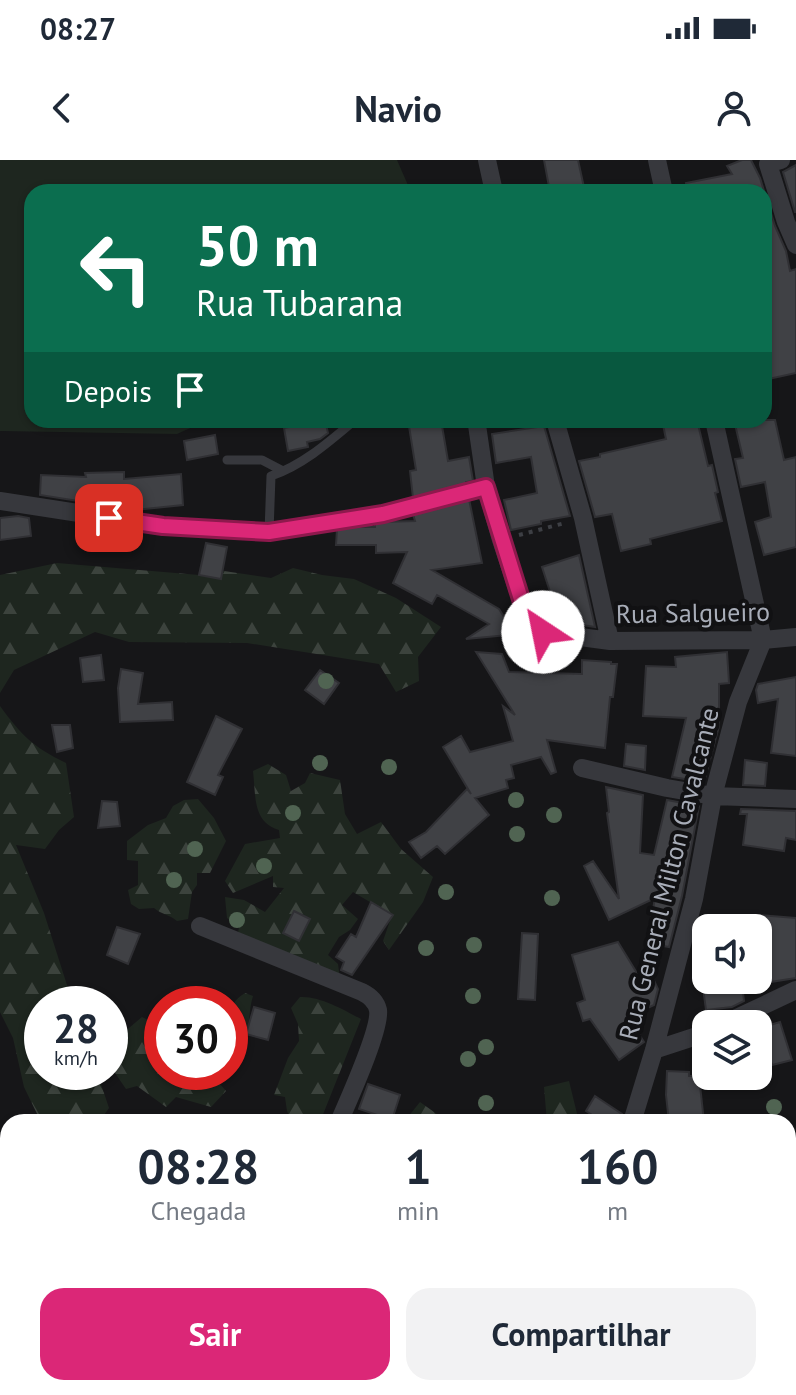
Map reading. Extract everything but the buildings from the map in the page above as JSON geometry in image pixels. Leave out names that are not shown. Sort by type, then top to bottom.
[{"type":"street","points":[[487,160],[492,184]]},
{"type":"street","points":[[657,160],[662,184]]},
{"type":"street","points":[[774,162],[796,245]]},
{"type":"street","points":[[477,428],[486,487],[501,540]]},
{"type":"street","points":[[557,428],[583,518],[610,641]]},
{"type":"street","points":[[716,428],[763,640]]},
{"type":"street","points":[[0,501],[163,526],[269,532]]},
{"type":"street","name":"Rua Salgueiro","points":[[501,540],[525,612],[543,632],[610,641],[796,637]]},
{"type":"street","name":"Rua General Milton Cavalcante","points":[[634,1114],[694,899],[713,796],[738,702],[763,640]]},
{"type":"street","points":[[582,768],[713,796],[796,799]]},
{"type":"street","points":[[200,926],[362,992],[374,1000],[378,1010],[377,1021],[342,1114]]},
{"type":"street","points":[[754,1010],[796,990]]},
{"type":"street","points":[[654,1050],[692,1038]]},
{"type":"lane","points":[[345,428],[318,450],[271,476],[269,532],[383,514],[486,487]]},
{"type":"lane","points":[[227,460],[262,460],[283,471]]},
{"type":"path","points":[[501,540],[583,518]]},
{"type":"green space","points":[[0,160],[397,160],[408,184],[24,184],[24,428],[190,428],[177,434],[0,431]]},
{"type":"green space","points":[[57,563],[199,575],[224,571],[271,578],[293,568],[354,579],[396,598],[441,627],[418,657],[419,681],[396,692],[379,664],[247,643],[129,642],[95,632],[14,670],[0,693],[0,575]]},
{"type":"green space","points":[[0,706],[29,740],[66,763],[74,817],[45,849],[16,845],[44,913],[67,986],[24,986],[24,1087],[13,1038],[0,1012]]},
{"type":"green space","points":[[268,764],[286,775],[291,791],[305,783],[310,773],[340,780],[345,814],[357,834],[381,822],[401,849],[433,877],[423,902],[389,950],[383,941],[392,915],[353,892],[342,905],[358,919],[350,930],[339,937],[328,955],[338,964],[340,980],[237,939],[239,927],[227,918],[225,897],[244,900],[265,912],[284,888],[273,887],[273,876],[233,893],[225,881],[245,844],[280,838],[279,830],[264,821],[255,798],[253,771]]},
{"type":"green space","points":[[198,799],[214,818],[226,841],[210,873],[197,873],[188,919],[177,921],[154,908],[139,909],[131,904],[128,890],[138,885],[138,861],[127,860],[127,841],[148,825],[166,818],[173,806],[184,800]]},
{"type":"green space","points":[[248,994],[253,996],[248,1025]]},
{"type":"green space","points":[[300,997],[308,997],[324,1001],[361,1019],[323,1114],[288,1114],[285,1097],[274,1095],[288,1058],[299,1041],[298,1024],[291,1008]]},
{"type":"green space","points":[[144,1018],[144,1090],[226,1091],[211,1107],[176,1097],[166,1107],[137,1086],[128,1088],[128,1029]]},
{"type":"green space","points":[[569,1081],[577,1114],[546,1114],[544,1087]]},
{"type":"green space","points":[[25,1090],[103,1090],[109,1108],[105,1114],[37,1114]]},
{"type":"green space","points":[[420,1102],[437,1114],[410,1114]]},
{"type":"route","points":[[109,518],[163,526],[269,532],[383,514],[486,487],[525,612],[543,632]]}]
